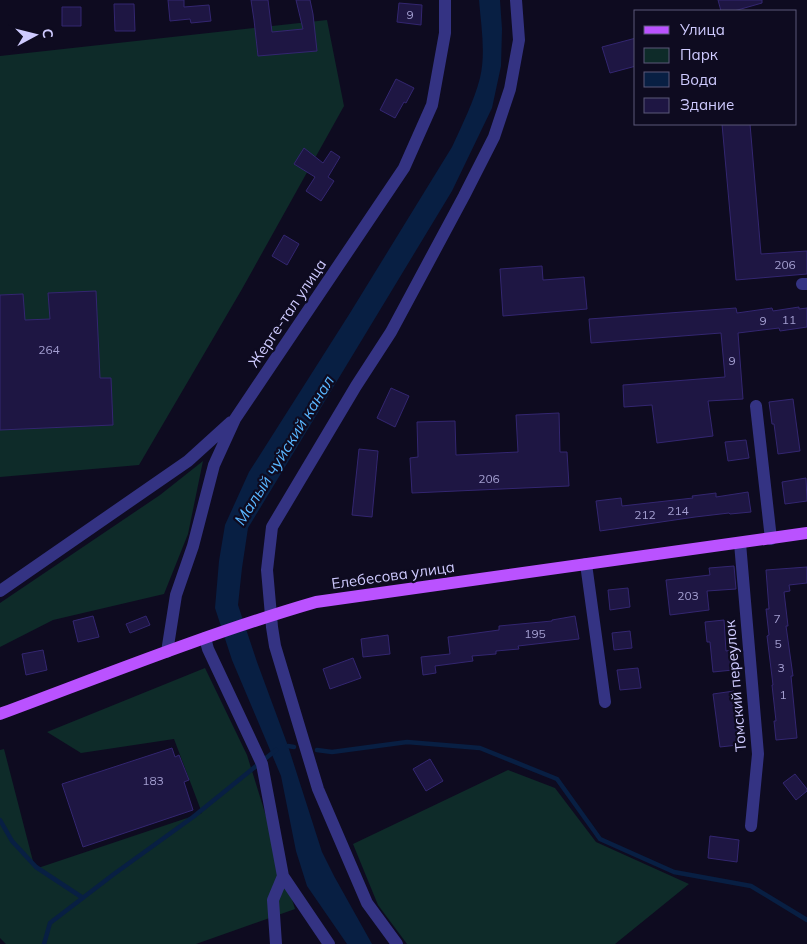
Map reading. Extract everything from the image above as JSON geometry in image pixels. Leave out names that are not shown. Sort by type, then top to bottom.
[{"type":"main road","name":"Елебесова улица","points":[[0,714],[208,637],[316,602],[807,533]]},
{"type":"street","name":"Жерге-тал улица","points":[[166,652],[176,594],[193,546],[214,465],[235,419],[404,168],[432,105],[445,33],[445,0]]},
{"type":"street","points":[[397,944],[367,903],[318,789],[275,646],[268,616],[267,570],[272,527],[356,386],[391,332],[494,136],[510,89],[519,40],[516,0]]},
{"type":"street","points":[[756,406],[771,539]]},
{"type":"street","points":[[0,591],[188,461],[235,419]]},
{"type":"street","name":"Томский переулок","points":[[740,543],[758,754],[751,826]]},
{"type":"street","points":[[586,564],[604,702]]},
{"type":"street","points":[[208,637],[208,649],[262,764],[284,876],[328,944]]},
{"type":"street","points":[[276,944],[273,900],[284,876]]},
{"type":"green space","points":[[327,20],[344,106],[242,289],[139,465],[0,477],[0,56]]},
{"type":"green space","points":[[203,461],[188,534],[164,594],[53,620],[0,647],[0,603],[160,495]]},
{"type":"green space","points":[[205,668],[247,755],[295,909],[196,944],[6,944],[0,938],[0,750],[4,749],[35,869],[202,813],[174,739],[81,753],[47,732]]},
{"type":"green space","points":[[508,770],[555,788],[596,842],[689,884],[615,944],[407,944],[378,905],[353,844]]},
{"type":"water","name":"Малый чуйский канал","points":[[479,0],[500,0],[502,29],[501,66],[492,108],[452,191],[248,528],[242,568],[238,605],[288,746],[322,852],[372,944],[347,944],[307,886],[296,851],[281,776],[232,660],[215,608],[219,561],[225,525],[249,472],[452,147],[468,113],[480,78],[483,59]]},
{"type":"building","points":[[168,0],[184,0],[184,7],[209,5],[211,21],[191,23],[190,19],[170,21]]},
{"type":"building","points":[[251,0],[268,0],[272,32],[303,29],[296,0],[310,0],[317,51],[258,56]]},
{"type":"building","points":[[718,0],[762,0],[762,3],[738,10],[721,10]]},
{"type":"building","points":[[399,3],[422,5],[421,25],[397,22]]},
{"type":"building","points":[[114,4],[134,4],[135,31],[115,31]]},
{"type":"building","points":[[62,7],[81,7],[81,26],[62,26]]},
{"type":"building","points":[[634,39],[634,67],[610,73],[602,47]]},
{"type":"building","points":[[396,79],[414,88],[395,118],[380,110]]},
{"type":"building","points":[[722,125],[750,125],[761,254],[807,251],[807,274],[736,280]]},
{"type":"building","points":[[304,148],[323,163],[331,151],[340,157],[328,177],[334,181],[321,201],[306,191],[315,177],[294,164]]},
{"type":"building","points":[[284,235],[299,244],[287,265],[272,256]]},
{"type":"building","points":[[542,266],[543,280],[584,277],[587,309],[503,316],[500,269]]},
{"type":"building","points":[[96,291],[100,378],[111,378],[113,425],[0,430],[0,295],[23,294],[25,320],[50,319],[48,293]]},
{"type":"building","points":[[799,307],[799,309],[807,308],[807,327],[780,331],[779,328],[738,333],[743,399],[708,401],[713,436],[657,443],[652,405],[624,407],[623,385],[725,377],[721,333],[591,343],[589,319],[736,308],[737,313],[772,308],[773,311]]},
{"type":"building","points":[[391,388],[409,396],[395,427],[377,418]]},
{"type":"building","points":[[793,399],[800,451],[778,454],[769,402]]},
{"type":"building","points":[[559,413],[560,452],[567,452],[569,486],[412,493],[410,458],[418,457],[417,422],[455,421],[456,455],[518,452],[516,415]]},
{"type":"building","points":[[746,440],[749,458],[728,461],[725,442]]},
{"type":"building","points":[[359,449],[378,451],[372,517],[352,515]]},
{"type":"building","points":[[806,478],[807,501],[785,504],[782,482]]},
{"type":"building","points":[[748,492],[751,512],[695,517],[600,531],[596,501],[621,498],[622,506],[693,498],[692,496],[716,493],[716,497]]},
{"type":"building","points":[[734,566],[736,589],[707,591],[709,610],[670,615],[666,580],[710,575],[709,568]]},
{"type":"building","points":[[807,567],[807,583],[789,585],[790,591],[784,592],[788,626],[786,626],[793,676],[791,676],[797,738],[776,740],[773,685],[767,636],[769,635],[766,609],[769,609],[766,570]]},
{"type":"building","points":[[628,588],[630,607],[610,610],[608,590]]},
{"type":"building","points":[[93,616],[99,637],[78,642],[73,621]]},
{"type":"building","points":[[146,616],[150,625],[130,633],[126,624]]},
{"type":"building","points":[[575,616],[579,639],[518,646],[519,649],[496,651],[496,654],[472,656],[473,661],[435,666],[436,673],[423,675],[421,657],[450,654],[448,637],[499,630],[499,626],[552,621]]},
{"type":"building","points":[[724,620],[726,651],[731,650],[733,670],[713,672],[710,642],[707,642],[705,622]]},
{"type":"building","points":[[630,631],[632,648],[614,650],[612,633]]},
{"type":"building","points":[[388,635],[390,654],[363,657],[361,639]]},
{"type":"building","points":[[43,650],[47,670],[26,675],[22,654]]},
{"type":"building","points":[[353,658],[361,678],[330,689],[323,669]]},
{"type":"building","points":[[638,668],[641,688],[620,690],[617,670]]},
{"type":"building","points":[[734,691],[738,745],[720,747],[713,694]]},
{"type":"building","points":[[172,748],[175,757],[179,755],[189,780],[184,782],[193,810],[83,847],[62,784]]},
{"type":"building","points":[[430,759],[443,781],[426,791],[413,769]]},
{"type":"building","points":[[795,774],[807,789],[796,800],[783,783]]},
{"type":"building","points":[[710,836],[739,840],[737,862],[708,858]]},
{"type":"waterway","points":[[317,750],[332,752],[407,742],[480,748],[557,779],[600,839],[674,872],[751,886],[807,920]]},
{"type":"waterway","points":[[288,746],[294,747]]},
{"type":"waterway","points":[[44,944],[50,923],[193,817],[276,750]]},
{"type":"waterway","points":[[0,820],[12,841],[36,867],[83,898]]}]
